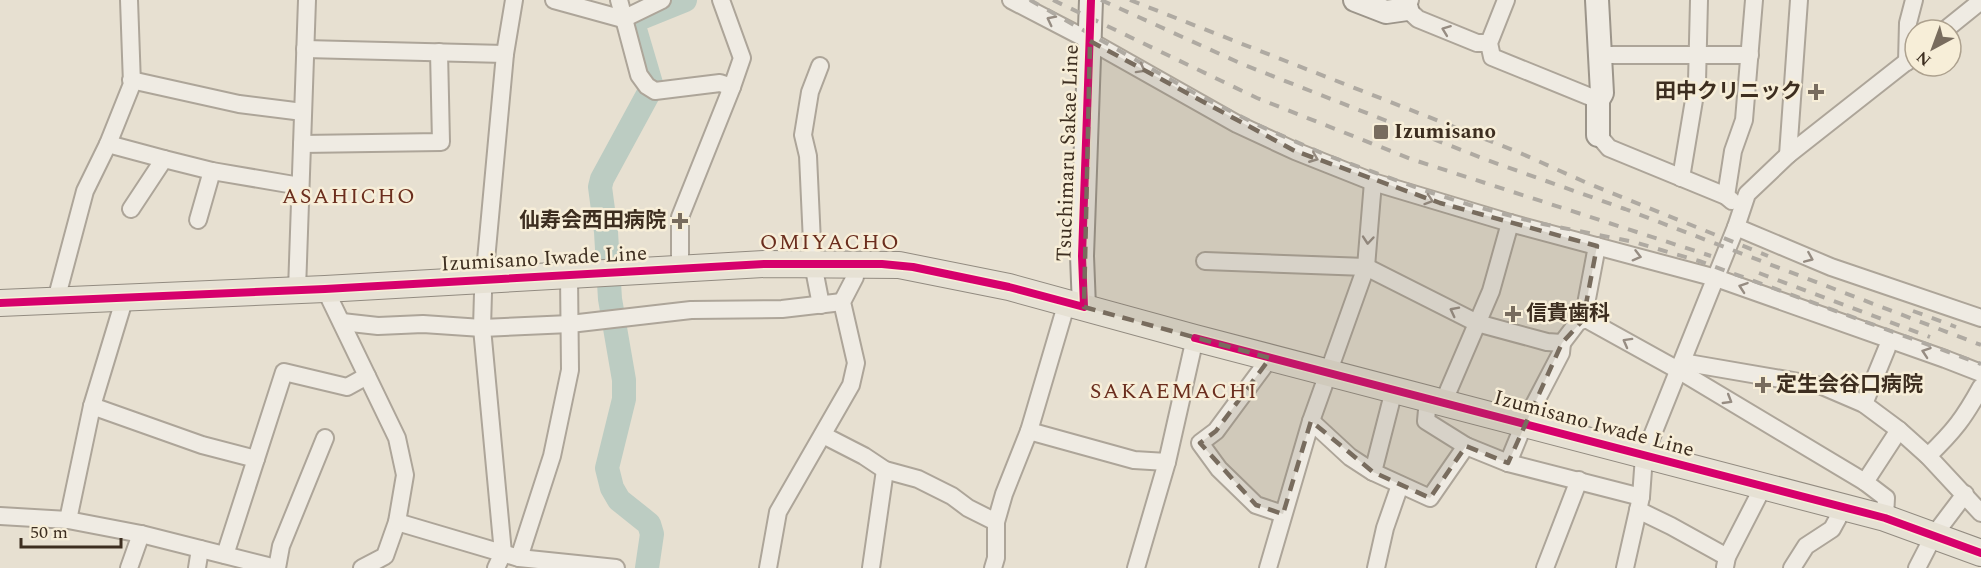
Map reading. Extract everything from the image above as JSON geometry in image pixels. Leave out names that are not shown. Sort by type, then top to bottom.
[{"type":"main road","name":"Tsuchimaru Sakae Line","points":[[1076,304],[1082,256],[1091,0]]},
{"type":"main road","points":[[1355,0],[1386,12],[1408,4]]},
{"type":"main road","points":[[1597,0],[1602,93],[1598,100],[1598,135]]},
{"type":"main road","name":"Izumisano Iwade Line","points":[[0,303],[483,281],[764,264],[913,267],[1076,304],[1270,358],[1844,507],[1885,518],[1981,553]]},
{"type":"street","points":[[56,300],[85,191],[108,144],[132,84],[129,0]]},
{"type":"street","points":[[297,290],[307,0]]},
{"type":"street","points":[[506,560],[482,328],[483,281],[505,54],[514,0]]},
{"type":"street","points":[[554,0],[622,19],[662,0]]},
{"type":"street","points":[[619,0],[622,19],[639,75],[651,89],[720,83],[732,87]]},
{"type":"street","points":[[684,269],[680,257],[680,218],[742,58],[720,0]]},
{"type":"street","points":[[1011,0],[1090,41],[1237,124],[1295,151],[1373,182],[1510,223],[1716,278],[1981,373]]},
{"type":"street","points":[[1506,0],[1489,43],[1492,57],[1598,100]]},
{"type":"street","points":[[1681,178],[1697,82],[1699,0]]},
{"type":"street","points":[[1726,196],[1733,151],[1744,120],[1754,0]]},
{"type":"street","points":[[1788,155],[1799,0]]},
{"type":"street","points":[[1909,18],[1914,0]]},
{"type":"street","points":[[1960,18],[1981,2]]},
{"type":"street","points":[[1408,4],[1418,20],[1478,43],[1489,43]]},
{"type":"street","points":[[305,49],[505,54]]},
{"type":"street","points":[[302,144],[441,142],[439,52]]},
{"type":"street","points":[[1600,55],[1750,55]]},
{"type":"street","points":[[1625,568],[1639,504],[1644,456],[1716,278],[1747,194],[1788,155],[1903,65]]},
{"type":"street","points":[[820,66],[810,92],[803,135],[808,156],[813,264],[821,305]]},
{"type":"street","points":[[131,80],[238,104],[303,112]]},
{"type":"street","points":[[1598,135],[1609,148],[1726,196],[1742,209]]},
{"type":"street","points":[[108,144],[212,171],[300,186]]},
{"type":"street","points":[[130,209],[164,159]]},
{"type":"street","points":[[198,220],[212,171]]},
{"type":"street","points":[[1268,568],[1311,421],[1366,267],[1373,182]]},
{"type":"street","points":[[1510,223],[1491,291],[1426,421],[1466,446],[1508,463],[1580,480],[1639,504],[1726,562],[1762,487]]},
{"type":"street","points":[[1736,227],[1830,267],[1981,318]]},
{"type":"street","points":[[1583,320],[1598,246]]},
{"type":"street","points":[[1205,261],[1366,267],[1477,323],[1547,342],[1562,343]]},
{"type":"street","points":[[768,568],[778,512],[851,385],[856,363],[842,302],[855,277],[853,264]]},
{"type":"street","points":[[506,560],[552,456],[570,370],[569,276]]},
{"type":"street","points":[[325,289],[397,438],[405,475],[397,522],[385,562],[362,568]]},
{"type":"street","points":[[68,520],[92,406],[125,297]]},
{"type":"street","points":[[342,322],[378,326],[423,324],[482,328],[570,324],[691,310],[782,309],[842,302]]},
{"type":"street","points":[[993,568],[996,558],[996,522],[1004,494],[1076,304]]},
{"type":"street","points":[[1508,463],[1524,424],[1561,353],[1562,343],[1578,322],[1586,319],[1680,366],[1865,482],[1886,498],[1885,518]]},
{"type":"street","points":[[1136,568],[1167,462],[1195,338]]},
{"type":"street","points":[[1864,404],[1887,348]]},
{"type":"street","points":[[1270,358],[1216,431],[1200,443],[1219,469],[1257,505],[1283,514]]},
{"type":"street","points":[[1680,366],[1822,386],[1864,404],[1899,430],[1928,456],[1981,513]]},
{"type":"street","points":[[225,555],[284,372],[347,387],[367,376]]},
{"type":"street","points":[[1928,456],[1951,435],[1964,419],[1981,387]]},
{"type":"street","points":[[1373,472],[1394,390]]},
{"type":"street","points":[[92,406],[202,445],[256,459]]},
{"type":"street","points":[[1311,421],[1350,457],[1373,472],[1430,498],[1466,446]]},
{"type":"street","points":[[1865,482],[1899,430]]},
{"type":"street","points":[[1029,431],[1134,460],[1167,462]]},
{"type":"street","points":[[823,435],[864,456],[885,470],[918,479],[952,496],[968,508],[996,522]]},
{"type":"street","points":[[0,516],[68,520],[141,534],[276,568],[281,546],[325,438]]},
{"type":"street","points":[[871,568],[885,470]]},
{"type":"street","points":[[1545,568],[1580,480]]},
{"type":"street","points":[[1376,568],[1385,528],[1400,485]]},
{"type":"street","points":[[1917,568],[1934,535],[1965,494]]},
{"type":"street","points":[[1792,568],[1806,546],[1832,529],[1844,507]]},
{"type":"street","points":[[397,522],[506,560],[616,568]]},
{"type":"street","points":[[129,568],[141,534]]},
{"type":"street","points":[[197,568],[200,549]]},
{"type":"highlighted area","points":[[1090,41],[1295,151],[1440,203],[1597,246],[1583,320],[1562,343],[1508,463],[1466,446],[1430,498],[1373,472],[1311,421],[1283,514],[1256,505],[1200,443],[1216,431],[1270,358],[1084,307]]},
{"type":"waterway","points":[[647,568],[652,534],[649,524],[619,500],[612,488],[607,468],[624,399],[624,380],[610,299],[606,232],[600,187],[602,179],[652,87],[634,26],[638,19],[685,0]]},
{"type":"railway","points":[[1030,0],[1196,94],[1326,155],[1470,205],[1538,223],[1634,242],[1699,261],[1981,364]]},
{"type":"railway","points":[[1053,0],[1257,98],[1411,159],[1711,256]]},
{"type":"railway","points":[[1101,0],[1242,64],[1387,121],[1981,345]]},
{"type":"railway","points":[[1130,0],[1518,152],[1587,183],[1768,256]]},
{"type":"railway","points":[[1759,273],[1930,337]]},
{"type":"railway","points":[[1913,311],[1956,327]]},
{"type":"cycle path","points":[[0,303],[325,289],[764,264],[882,264],[913,267],[1009,287],[1084,307],[1082,256],[1091,0]]},
{"type":"cycle path","points":[[1195,338],[1885,518],[1981,553]]},
{"type":"place","name":"田中クリニック","points":[[1816,92]]},
{"type":"place","name":"Izumisano","points":[[1381,132]]},
{"type":"place","name":"仙寿会西田病院","points":[[680,221]]},
{"type":"place","name":"信貴歯科","points":[[1513,314]]},
{"type":"place","name":"定生会谷口病院","points":[[1763,385]]},
{"type":"district","name":"ASAHICHO","points":[[349,196]]},
{"type":"district","name":"OMIYACHO","points":[[830,242]]},
{"type":"district","name":"SAKAEMACHI","points":[[1174,391]]}]
